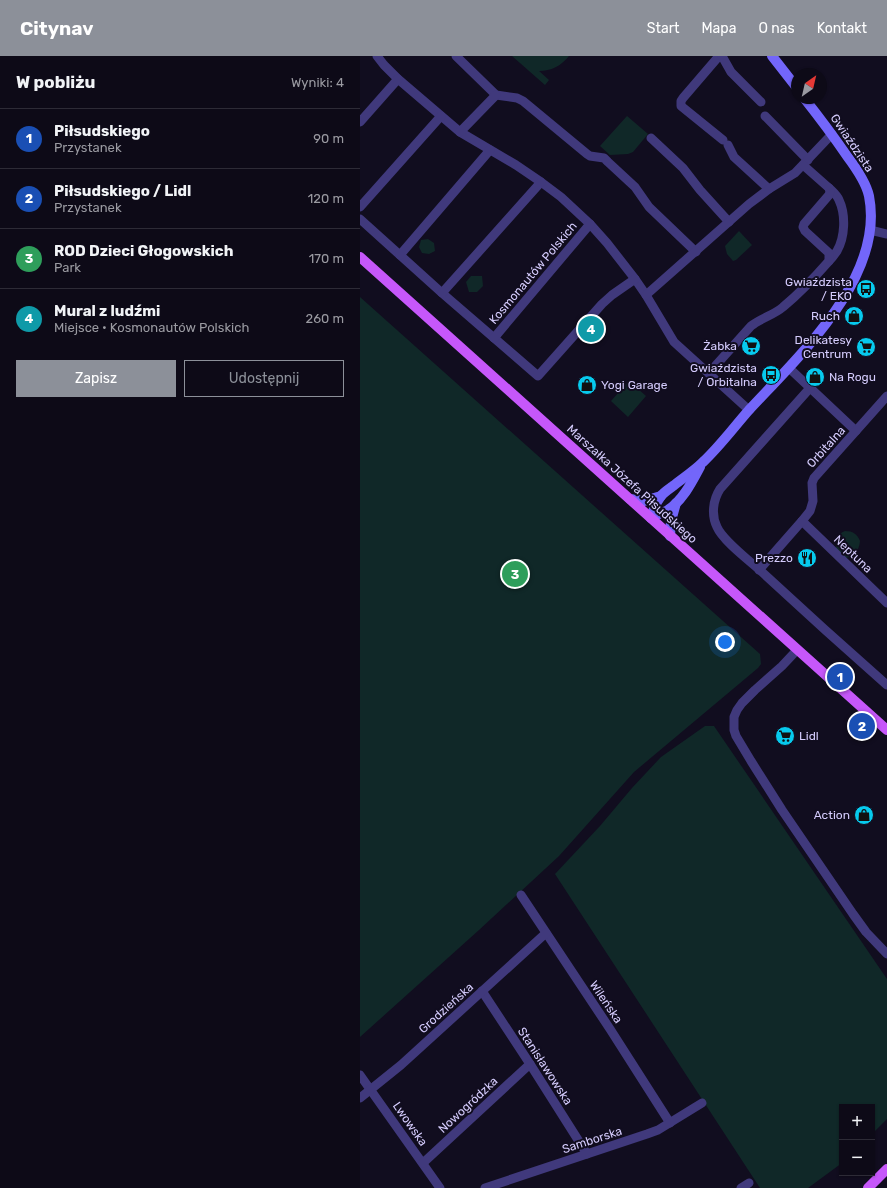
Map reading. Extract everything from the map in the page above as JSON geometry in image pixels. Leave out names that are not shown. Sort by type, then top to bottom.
[{"type":"main road","name":"Marszałka Józefa Piłsudskiego","points":[[360,257],[887,730]]},
{"type":"main road","points":[[868,1188],[887,1169]]},
{"type":"street","name":"Kosmonautów Polskich","points":[[377,56],[398,79],[460,132],[541,182],[561,197],[590,224],[635,279],[674,342],[749,410]]},
{"type":"street","points":[[456,56],[496,95],[518,98],[587,154],[590,156],[604,158],[635,187],[648,207],[696,252]]},
{"type":"street","points":[[761,102],[731,72],[720,56],[683,98],[680,104],[726,143],[734,157],[769,189]]},
{"type":"street","points":[[772,56],[791,80]]},
{"type":"street","points":[[360,122],[398,79]]},
{"type":"street","points":[[460,132],[496,95]]},
{"type":"street","name":"Gwiaździsta","points":[[651,518],[656,504],[661,496],[703,462],[821,330],[850,288],[862,265],[870,230],[869,195],[857,170],[809,104]]},
{"type":"street","points":[[360,207],[441,116]]},
{"type":"street","points":[[709,373],[751,326],[758,320],[782,308],[812,280],[837,251],[840,243],[843,223],[842,208],[839,200],[765,116]]},
{"type":"street","points":[[646,295],[749,204],[769,189],[789,178],[832,134]]},
{"type":"street","points":[[651,138],[682,168],[729,222]]},
{"type":"street","points":[[400,255],[490,150]]},
{"type":"street","points":[[442,293],[541,182]]},
{"type":"street","points":[[829,188],[829,195],[804,224],[803,228],[829,253],[829,261]]},
{"type":"street","name":"Kosmonautów Polskich","points":[[360,219],[442,293],[538,376],[602,304],[618,290],[635,279]]},
{"type":"street","name":"Kosmonautów Polskich","points":[[494,338],[590,224]]},
{"type":"street","points":[[870,230],[887,234]]},
{"type":"street","name":"Orbitalna","points":[[759,570],[802,521],[813,505],[812,483],[814,478],[856,431],[788,368]]},
{"type":"street","points":[[810,388],[720,489],[716,496],[713,514],[716,526],[721,535],[887,685]]},
{"type":"street","points":[[856,431],[887,396]]},
{"type":"street","name":"Gwiaździsta","points":[[651,518],[668,510],[676,503],[690,486],[703,462]]},
{"type":"street","points":[[630,499],[644,500],[661,496]]},
{"type":"street","points":[[670,536],[670,521],[676,503]]},
{"type":"street","name":"Neptuna","points":[[802,521],[887,603]]},
{"type":"street","points":[[797,650],[742,703],[734,717],[734,730],[751,761],[782,810],[853,914],[863,928],[887,954]]},
{"type":"street","name":"Wileńska","points":[[521,895],[670,1123]]},
{"type":"street","name":"Grodzieńska","points":[[360,1098],[401,1065],[546,933]]},
{"type":"street","name":"Stanisławowska","points":[[482,991],[587,1154]]},
{"type":"street","name":"Nowogródzka","points":[[423,1163],[530,1064]]},
{"type":"street","name":"Lwowska","points":[[360,1075],[440,1188]]},
{"type":"street","name":"Samborska","points":[[485,1188],[658,1130],[702,1103]]},
{"type":"street","points":[[741,1188],[749,1183]]},
{"type":"green space","points":[[512,56],[569,56],[563,63],[556,67],[539,71],[549,80],[545,85]]},
{"type":"green space","points":[[627,116],[648,134],[633,152],[628,154],[610,155],[600,146]]},
{"type":"green space","points":[[739,231],[752,245],[733,261],[727,254],[725,246]]},
{"type":"green space","points":[[428,239],[434,243],[435,251],[429,254],[422,253],[419,247],[421,240]]},
{"type":"green space","points":[[471,276],[482,276],[483,286],[477,292],[469,292],[466,282]]},
{"type":"green space","points":[[360,297],[760,654],[761,664],[634,772],[559,856],[360,1037]]},
{"type":"green space","points":[[629,381],[646,396],[628,417],[611,401]]},
{"type":"green space","points":[[845,531],[854,533],[858,536],[860,541],[857,551],[853,556],[843,558],[836,549],[836,543],[838,536]]},
{"type":"green space","points":[[705,726],[714,726],[887,979],[887,1119],[875,1131],[875,1104],[839,1104],[839,1165],[808,1188],[760,1188],[555,874],[661,757]]},
{"type":"place","name":"Gwiaździsta / EKO","points":[[866,289]]},
{"type":"place","name":"Ruch","points":[[854,316]]},
{"type":"place","name":"Mural z ludźmi","points":[[591,329]]},
{"type":"place","name":"Żabka","points":[[751,346]]},
{"type":"place","name":"Delikatesy Centrum","points":[[866,347]]},
{"type":"place","name":"Gwiaździsta / Orbitalna","points":[[771,375]]},
{"type":"place","name":"Na Rogu","points":[[815,377]]},
{"type":"place","name":"Yogi Garage","points":[[587,385]]},
{"type":"place","name":"Prezzo","points":[[807,558]]},
{"type":"place","name":"ROD Dzieci Głogowskich","points":[[515,574]]},
{"type":"place","name":"Piłsudskiego","points":[[840,677]]},
{"type":"place","name":"Piłsudskiego / Lidl","points":[[862,726]]},
{"type":"place","name":"Lidl","points":[[785,736]]},
{"type":"place","name":"Action","points":[[864,815]]}]
